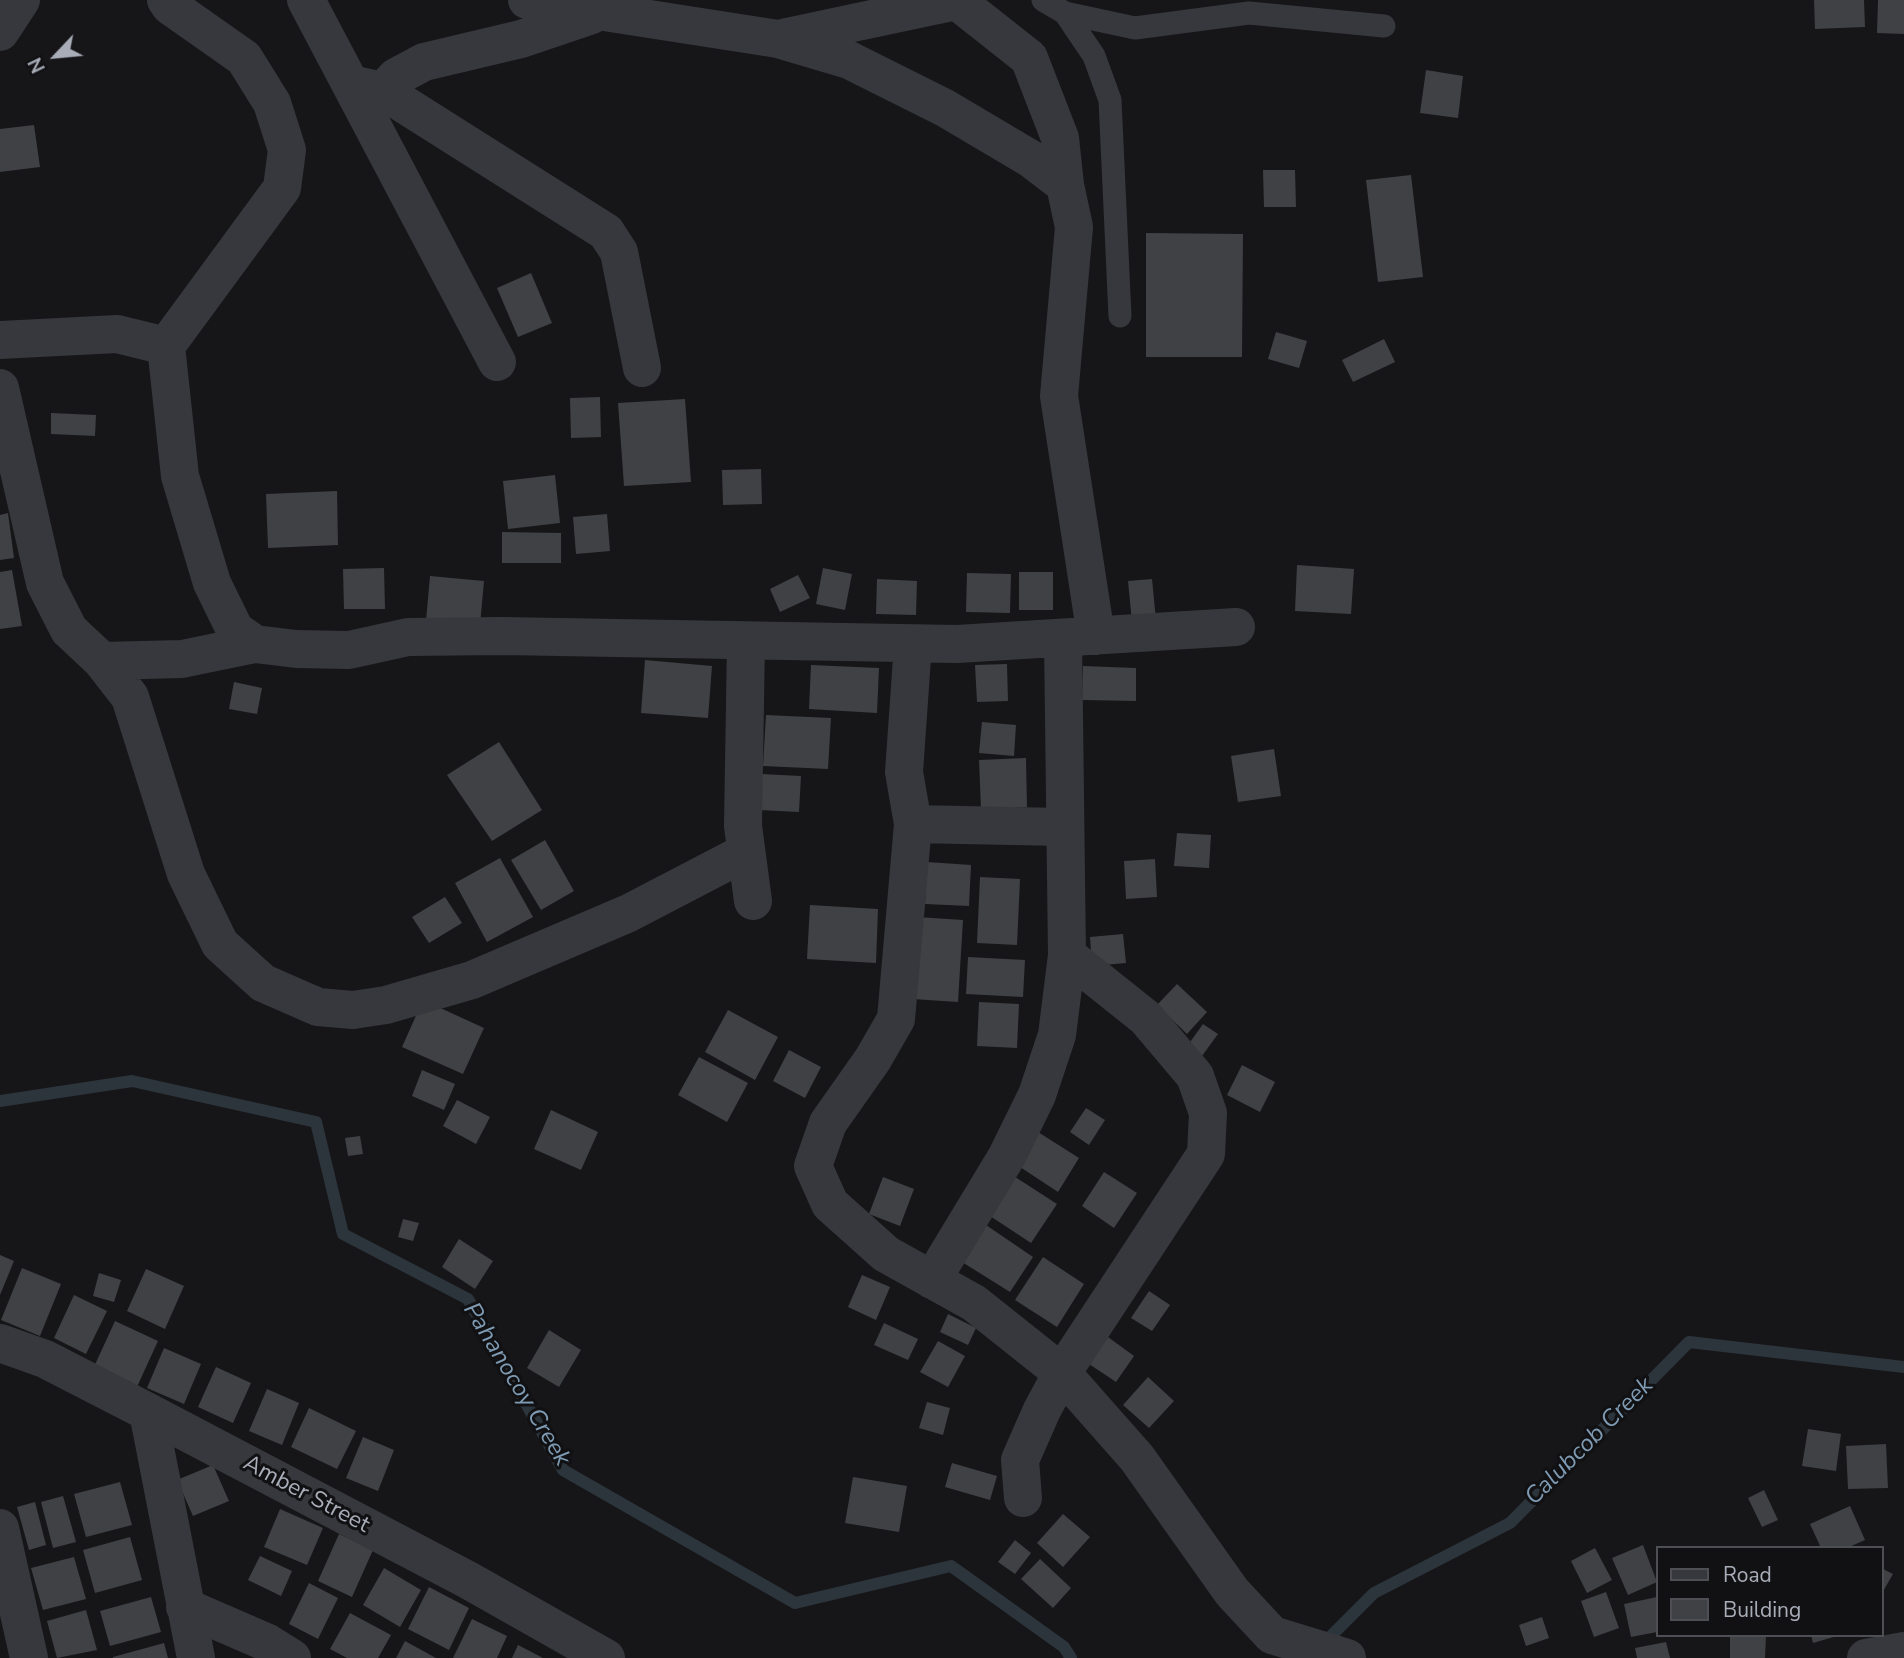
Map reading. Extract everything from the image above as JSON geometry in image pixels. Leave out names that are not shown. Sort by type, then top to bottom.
[{"type":"street","points":[[0,32],[21,0]]},
{"type":"street","points":[[166,0],[170,6],[244,58],[272,103],[287,150],[282,188],[166,346],[184,489],[212,583],[235,630],[255,644]]},
{"type":"street","points":[[306,0],[367,87],[497,362]]},
{"type":"street","points":[[527,0],[778,39],[849,60],[945,108],[1031,159],[1065,186]]},
{"type":"street","points":[[778,39],[959,1],[1029,58],[1060,138],[1065,186],[1074,227],[1059,397],[1079,637],[1063,827],[1067,955],[1057,1035],[1037,1095],[1007,1156],[932,1280]]},
{"type":"street","points":[[367,87],[396,77],[424,62],[521,39],[597,13]]},
{"type":"street","points":[[367,87],[606,232],[620,252],[642,368]]},
{"type":"street","points":[[0,340],[117,334],[166,346]]},
{"type":"street","points":[[0,387],[45,583],[69,631],[102,661],[130,697],[186,874],[219,944],[263,983],[318,1007],[353,1010],[386,1005],[472,980],[629,913],[746,852]]},
{"type":"street","points":[[102,661],[182,659],[255,644],[296,649],[349,650],[408,637],[913,644],[1236,627]]},
{"type":"street","points":[[746,641],[744,826],[753,901]]},
{"type":"street","points":[[913,644],[905,772],[913,824],[896,1019],[828,1123],[813,1166],[830,1204],[886,1254],[974,1303],[1062,1373],[1137,1458],[1232,1591],[1272,1634],[1345,1657]]},
{"type":"street","points":[[913,824],[1063,827]]},
{"type":"street","points":[[1023,1498],[1020,1460],[1062,1373],[1206,1154],[1208,1113],[1195,1076],[1146,1018],[1067,955]]},
{"type":"street","name":"Amber Street","points":[[0,1343],[45,1359],[148,1412],[468,1580],[606,1658]]},
{"type":"street","points":[[148,1412],[196,1658]]},
{"type":"street","points":[[0,1528],[29,1658]]},
{"type":"street","points":[[185,1606],[268,1643],[292,1658]]},
{"type":"street","points":[[1868,1658],[1904,1651]]},
{"type":"lane","points":[[1042,0],[1065,13],[1135,28],[1249,13],[1384,26]]},
{"type":"lane","points":[[1065,13],[1094,56],[1110,100],[1120,316]]},
{"type":"building","points":[[1814,0],[1864,0],[1865,27],[1815,29]]},
{"type":"building","points":[[1878,0],[1904,0],[1904,34],[1877,33]]},
{"type":"building","points":[[1426,70],[1463,76],[1458,118],[1420,113]]},
{"type":"building","points":[[34,125],[40,167],[0,172],[0,129]]},
{"type":"building","points":[[1263,170],[1295,170],[1296,207],[1264,207]]},
{"type":"building","points":[[1411,175],[1423,277],[1378,282],[1366,180]]},
{"type":"building","points":[[1146,233],[1243,234],[1242,357],[1146,357]]},
{"type":"building","points":[[531,273],[552,323],[518,337],[497,288]]},
{"type":"building","points":[[1276,332],[1307,341],[1299,368],[1268,359]]},
{"type":"building","points":[[1384,339],[1395,362],[1353,382],[1342,360]]},
{"type":"building","points":[[600,397],[601,437],[571,438],[570,398]]},
{"type":"building","points":[[685,399],[691,482],[624,486],[618,403]]},
{"type":"building","points":[[51,413],[96,415],[95,436],[51,434]]},
{"type":"building","points":[[761,469],[762,504],[723,505],[722,470]]},
{"type":"building","points":[[555,475],[560,523],[508,529],[503,481]]},
{"type":"building","points":[[337,491],[338,545],[268,548],[266,494]]},
{"type":"building","points":[[8,513],[14,558],[0,560],[0,515]]},
{"type":"building","points":[[607,514],[610,551],[576,554],[573,517]]},
{"type":"building","points":[[502,532],[561,533],[561,563],[502,563]]},
{"type":"building","points":[[1297,565],[1354,569],[1351,614],[1295,611]]},
{"type":"building","points":[[384,568],[385,609],[344,609],[343,569]]},
{"type":"building","points":[[823,568],[852,574],[845,610],[816,604]]},
{"type":"building","points":[[12,570],[22,626],[0,629],[0,572]]},
{"type":"building","points":[[1019,572],[1053,572],[1053,610],[1019,610]]},
{"type":"building","points":[[967,573],[1011,574],[1010,613],[966,612]]},
{"type":"building","points":[[798,575],[810,598],[780,612],[770,589]]},
{"type":"building","points":[[430,576],[484,581],[480,625],[426,621]]},
{"type":"building","points":[[877,579],[917,581],[916,615],[876,614]]},
{"type":"building","points":[[1152,579],[1156,620],[1132,622],[1128,581]]},
{"type":"building","points":[[645,660],[712,666],[708,718],[641,713]]},
{"type":"building","points":[[1007,664],[1008,701],[977,702],[975,665]]},
{"type":"building","points":[[811,665],[879,668],[877,713],[809,709]]},
{"type":"building","points":[[1083,666],[1136,668],[1136,701],[1082,700]]},
{"type":"building","points":[[234,682],[262,688],[257,714],[229,709]]},
{"type":"building","points":[[766,715],[831,718],[828,769],[763,766]]},
{"type":"building","points":[[982,722],[1016,725],[1014,756],[979,753]]},
{"type":"building","points":[[499,742],[542,810],[492,841],[447,775]]},
{"type":"building","points":[[1274,749],[1281,796],[1238,802],[1231,756]]},
{"type":"building","points":[[1026,758],[1027,807],[981,809],[979,760]]},
{"type":"building","points":[[761,774],[801,776],[799,812],[759,810]]},
{"type":"building","points":[[1177,833],[1211,835],[1209,868],[1174,866]]},
{"type":"building","points":[[545,840],[574,891],[541,910],[511,860]]},
{"type":"building","points":[[500,858],[533,917],[487,942],[455,883]]},
{"type":"building","points":[[1155,859],[1157,897],[1126,899],[1124,861]]},
{"type":"building","points":[[927,862],[971,865],[969,906],[925,904]]},
{"type":"building","points":[[980,877],[1020,879],[1017,945],[977,943]]},
{"type":"building","points":[[445,897],[462,923],[429,943],[412,917]]},
{"type":"building","points":[[810,905],[878,909],[876,963],[807,959]]},
{"type":"building","points":[[917,917],[963,920],[958,1002],[913,999]]},
{"type":"building","points":[[1123,934],[1126,963],[1092,966],[1090,937]]},
{"type":"building","points":[[968,957],[1025,960],[1023,997],[966,994]]},
{"type":"building","points":[[1177,984],[1207,1012],[1187,1034],[1157,1005]]},
{"type":"building","points":[[423,1000],[484,1028],[463,1074],[402,1047]]},
{"type":"building","points":[[979,1002],[1019,1004],[1017,1048],[977,1046]]},
{"type":"building","points":[[728,1010],[778,1037],[755,1080],[705,1052]]},
{"type":"building","points":[[1203,1024],[1218,1034],[1202,1056],[1188,1045]]},
{"type":"building","points":[[789,1050],[821,1067],[805,1098],[773,1081]]},
{"type":"building","points":[[699,1057],[748,1083],[727,1122],[678,1095]]},
{"type":"building","points":[[1242,1065],[1275,1082],[1260,1112],[1227,1095]]},
{"type":"building","points":[[422,1070],[455,1084],[444,1110],[412,1096]]},
{"type":"building","points":[[457,1100],[490,1117],[476,1144],[443,1126]]},
{"type":"building","points":[[1086,1108],[1105,1120],[1089,1145],[1070,1132]]},
{"type":"building","points":[[551,1110],[598,1132],[581,1170],[534,1149]]},
{"type":"building","points":[[1038,1132],[1079,1158],[1058,1192],[1017,1165]]},
{"type":"building","points":[[360,1136],[363,1154],[348,1156],[345,1138]]},
{"type":"building","points":[[1104,1172],[1137,1193],[1114,1228],[1082,1206]]},
{"type":"building","points":[[1009,1173],[1057,1204],[1031,1243],[984,1212]]},
{"type":"building","points":[[883,1177],[914,1189],[900,1226],[869,1214]]},
{"type":"building","points":[[403,1219],[419,1223],[413,1241],[398,1237]]},
{"type":"building","points":[[986,1225],[1033,1257],[1010,1292],[962,1262]]},
{"type":"building","points":[[459,1239],[493,1261],[475,1289],[442,1267]]},
{"type":"building","points":[[0,1255],[14,1261],[0,1295]]},
{"type":"building","points":[[1043,1257],[1084,1284],[1057,1327],[1015,1300]]},
{"type":"building","points":[[22,1268],[61,1284],[40,1336],[1,1320]]},
{"type":"building","points":[[146,1269],[184,1286],[165,1329],[127,1311]]},
{"type":"building","points":[[99,1273],[121,1280],[114,1302],[93,1296]]},
{"type":"building","points":[[862,1275],[890,1287],[876,1320],[848,1307]]},
{"type":"building","points":[[1149,1291],[1170,1305],[1152,1331],[1131,1318]]},
{"type":"building","points":[[74,1295],[107,1311],[86,1354],[54,1338]]},
{"type":"building","points":[[948,1314],[976,1328],[968,1345],[940,1332]]},
{"type":"building","points":[[115,1321],[158,1341],[136,1389],[93,1369]]},
{"type":"building","points":[[884,1323],[918,1339],[908,1360],[874,1345]]},
{"type":"building","points":[[549,1330],[581,1350],[559,1387],[527,1368]]},
{"type":"building","points":[[1108,1337],[1134,1356],[1116,1382],[1089,1364]]},
{"type":"building","points":[[938,1341],[965,1356],[948,1387],[920,1372]]},
{"type":"building","points":[[164,1348],[201,1364],[184,1404],[147,1388]]},
{"type":"building","points":[[216,1367],[251,1383],[233,1423],[198,1407]]},
{"type":"building","points":[[1148,1377],[1174,1401],[1149,1428],[1123,1405]]},
{"type":"building","points":[[267,1389],[299,1403],[282,1445],[249,1431]]},
{"type":"building","points":[[927,1402],[950,1408],[943,1435],[919,1428]]},
{"type":"building","points":[[309,1408],[356,1431],[337,1469],[291,1447]]},
{"type":"building","points":[[1808,1429],[1841,1434],[1836,1471],[1802,1466]]},
{"type":"building","points":[[363,1437],[394,1450],[378,1491],[346,1478]]},
{"type":"building","points":[[1886,1444],[1888,1488],[1848,1489],[1846,1446]]},
{"type":"building","points":[[952,1463],[997,1476],[990,1500],[945,1487]]},
{"type":"building","points":[[213,1465],[229,1501],[193,1516],[177,1480]]},
{"type":"building","points":[[853,1477],[907,1486],[899,1532],[845,1523]]},
{"type":"building","points":[[120,1482],[132,1525],[86,1537],[74,1494]]},
{"type":"building","points":[[1764,1490],[1778,1520],[1762,1527],[1748,1498]]},
{"type":"building","points":[[63,1496],[76,1542],[53,1548],[41,1502]]},
{"type":"building","points":[[35,1502],[46,1545],[29,1550],[17,1507]]},
{"type":"building","points":[[1850,1506],[1865,1540],[1852,1546],[1820,1546],[1810,1524]]},
{"type":"building","points":[[280,1509],[323,1528],[307,1565],[264,1547]]},
{"type":"building","points":[[1063,1514],[1090,1537],[1063,1567],[1037,1543]]},
{"type":"building","points":[[339,1534],[373,1550],[352,1597],[318,1581]]},
{"type":"building","points":[[130,1537],[142,1580],[95,1593],[83,1550]]},
{"type":"building","points":[[1015,1540],[1031,1553],[1015,1574],[998,1562]]},
{"type":"building","points":[[1643,1545],[1656,1582],[1628,1595],[1612,1558]]},
{"type":"building","points":[[1595,1548],[1612,1580],[1587,1593],[1571,1561]]},
{"type":"building","points":[[260,1556],[292,1571],[281,1596],[248,1580]]},
{"type":"building","points":[[74,1557],[86,1599],[43,1610],[31,1568]]},
{"type":"building","points":[[1040,1559],[1071,1588],[1053,1608],[1021,1579]]},
{"type":"building","points":[[384,1568],[421,1590],[400,1627],[363,1605]]},
{"type":"building","points":[[1883,1569],[1893,1574],[1883,1592]]},
{"type":"building","points":[[309,1583],[338,1598],[318,1639],[289,1624]]},
{"type":"building","points":[[429,1587],[469,1608],[449,1650],[408,1629]]},
{"type":"building","points":[[1606,1592],[1619,1628],[1594,1637],[1581,1601]]},
{"type":"building","points":[[151,1597],[161,1632],[110,1646],[100,1611]]},
{"type":"building","points":[[1656,1597],[1656,1632],[1631,1637],[1624,1604]]},
{"type":"building","points":[[86,1610],[97,1650],[57,1658],[47,1621]]},
{"type":"building","points":[[350,1613],[391,1635],[378,1658],[347,1658],[330,1649]]},
{"type":"building","points":[[1542,1617],[1549,1638],[1526,1646],[1519,1625]]},
{"type":"building","points":[[472,1619],[507,1636],[497,1658],[453,1658]]},
{"type":"building","points":[[1730,1637],[1766,1637],[1765,1658],[1730,1658]]},
{"type":"building","points":[[1812,1637],[1834,1637],[1813,1643]]},
{"type":"building","points":[[405,1641],[436,1658],[396,1658]]},
{"type":"building","points":[[1666,1642],[1670,1658],[1637,1658],[1635,1648]]},
{"type":"building","points":[[164,1643],[168,1658],[113,1658],[113,1657]]},
{"type":"building","points":[[518,1645],[543,1658],[512,1658]]},
{"type":"waterway","name":"Pahanocoy Creek","points":[[0,1101],[132,1081],[316,1122],[343,1234],[468,1299],[563,1470],[795,1603],[951,1566],[1064,1647],[1071,1658]]},
{"type":"waterway","name":"Calubcob Creek","points":[[1323,1644],[1374,1593],[1510,1523],[1689,1342],[1904,1367]]}]
